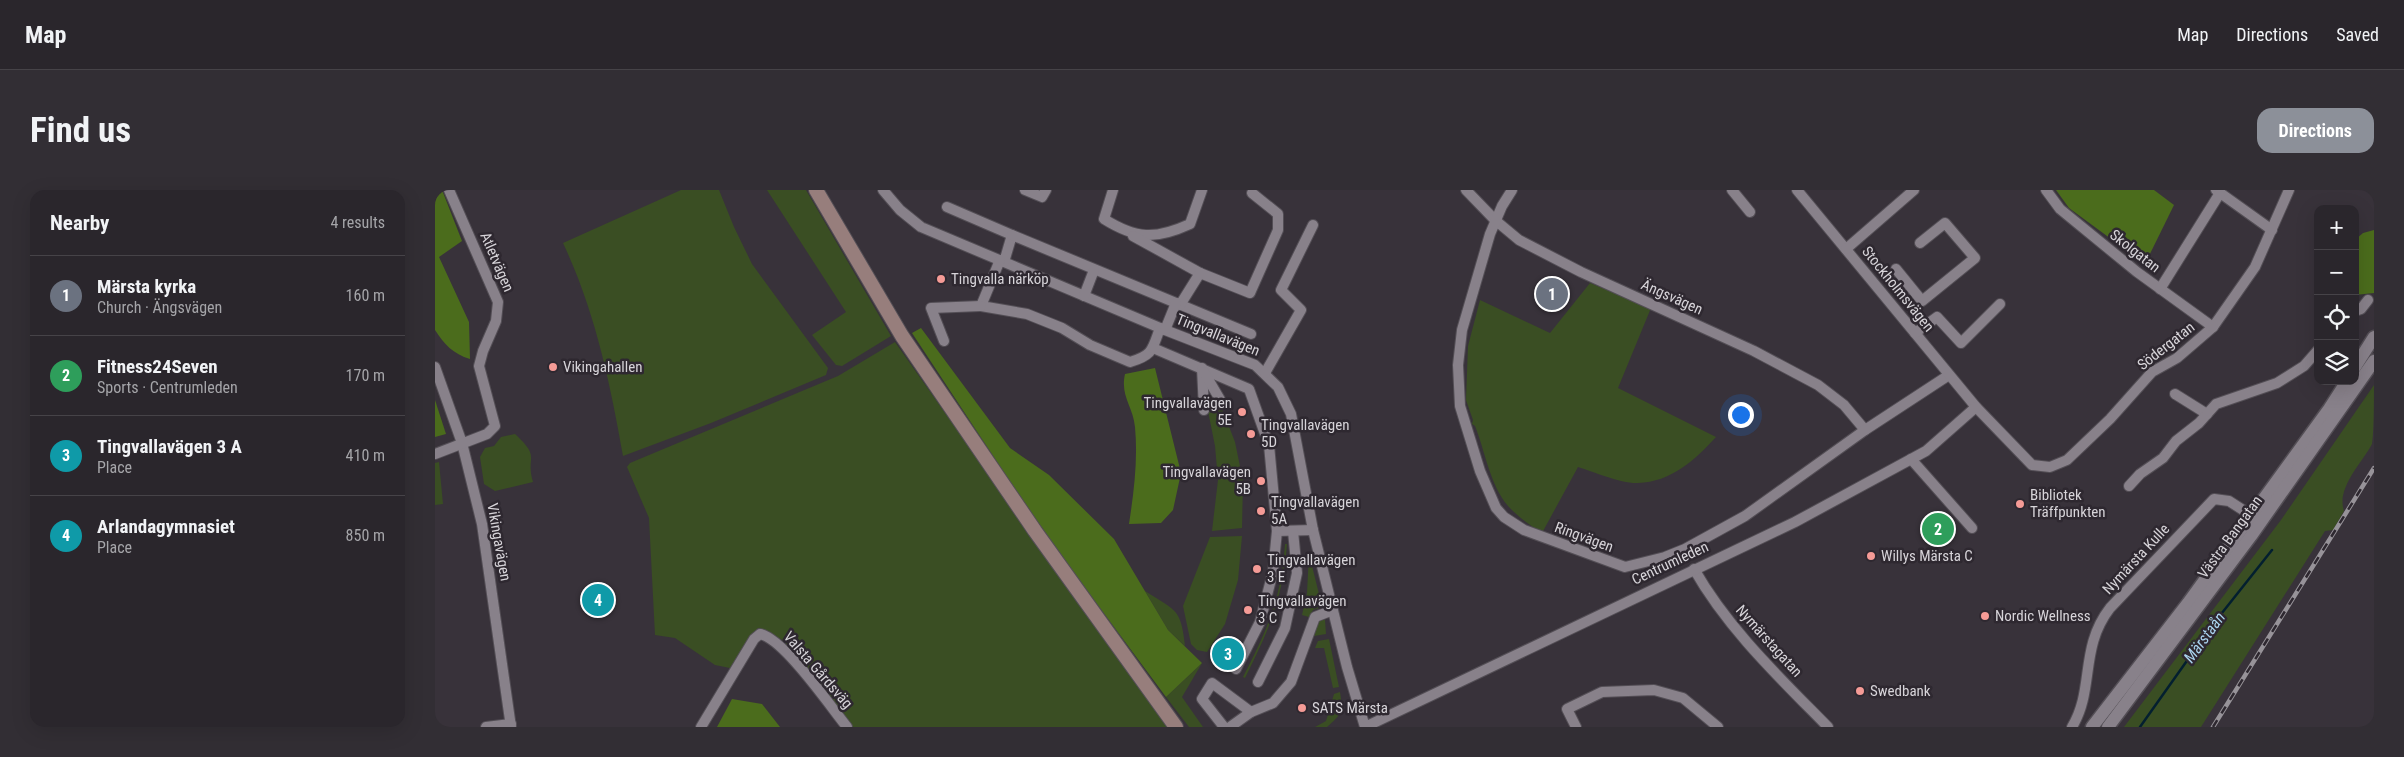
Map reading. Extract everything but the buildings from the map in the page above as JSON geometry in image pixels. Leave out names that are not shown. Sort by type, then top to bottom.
[{"type":"main road","points":[[817,190],[902,336],[1035,531],[1176,727]]},
{"type":"street","name":"Atletvägen","points":[[449,190],[498,302],[496,321],[483,351],[479,366],[495,426],[487,434],[462,442]]},
{"type":"street","name":"Tingvallavägen","points":[[883,190],[900,210],[921,227],[1162,329],[1255,365],[1279,387],[1291,414],[1313,530],[1355,698],[1365,727]]},
{"type":"street","points":[[1025,190],[1042,197],[1046,190]]},
{"type":"street","points":[[1113,190],[1104,220],[1200,273],[1250,293],[1278,230],[1278,214],[1253,193]]},
{"type":"street","points":[[1125,232],[1147,235],[1174,232],[1190,224],[1202,190]]},
{"type":"street","name":"Ängsvägen","points":[[1466,190],[1495,220],[1519,240],[1581,272],[1754,350],[1818,385],[1844,405],[1865,430]]},
{"type":"street","name":"Ringvägen","points":[[1512,190],[1495,220],[1462,330],[1458,365],[1460,406],[1480,471],[1496,508],[1505,517],[1524,530],[1625,568],[1646,563],[1685,549],[1745,516],[1865,430],[1949,375]]},
{"type":"street","points":[[1732,190],[1750,212]]},
{"type":"street","name":"Stockholmsvägen","points":[[1797,190],[1976,407]]},
{"type":"street","points":[[1846,249],[1914,190]]},
{"type":"street","name":"Skolgatan","points":[[2046,190],[2061,210],[2160,289],[2213,327]]},
{"type":"street","name":"Södergatan","points":[[1976,407],[2032,465],[2050,467],[2067,460],[2110,419],[2152,372],[2177,358],[2213,327],[2255,267],[2289,190]]},
{"type":"street","points":[[2160,289],[2218,191],[2272,230]]},
{"type":"street","points":[[947,207],[1251,334]]},
{"type":"street","points":[[1896,269],[1922,301],[1975,258],[1945,222],[1920,243]]},
{"type":"street","points":[[1265,373],[1301,310],[1281,290],[1313,225]]},
{"type":"street","points":[[981,306],[1012,235]]},
{"type":"street","points":[[1084,296],[1094,270]]},
{"type":"street","points":[[944,342],[931,308],[981,306],[1027,314],[1062,328],[1090,345],[1130,362],[1146,357],[1178,304],[1200,273]]},
{"type":"street","points":[[2359,310],[2372,301]]},
{"type":"street","points":[[1915,333],[1937,317],[1961,343],[2000,304]]},
{"type":"street","points":[[2359,361],[2374,337]]},
{"type":"street","points":[[1153,348],[1249,389],[1269,445],[1277,531],[1273,572],[1260,622],[1236,669]]},
{"type":"street","points":[[2129,486],[2140,474],[2163,458],[2176,442],[2220,402],[2277,383],[2291,376],[2314,355]]},
{"type":"street","name":"Västra Bangatan","points":[[2108,727],[2256,519],[2374,362]]},
{"type":"street","name":"Vikingavägen","points":[[435,367],[462,442],[489,563],[511,726]]},
{"type":"street","points":[[1202,368],[1222,403]]},
{"type":"street","points":[[1202,368],[1204,410]]},
{"type":"street","name":"Västra Bangatan","points":[[2093,727],[2256,519],[2344,385]]},
{"type":"street","points":[[2175,394],[2207,414]]},
{"type":"street","name":"Centrumleden","points":[[1365,727],[1795,522],[1911,459],[1945,436],[1976,407]]},
{"type":"street","points":[[435,454],[462,442]]},
{"type":"street","points":[[1911,459],[1973,528]]},
{"type":"street","name":"Nymärsta Kulle","points":[[2072,727],[2081,705],[2096,629],[2110,608],[2208,502],[2214,499],[2222,499],[2256,519]]},
{"type":"street","points":[[1277,531],[1313,530]]},
{"type":"street","points":[[1258,682],[1285,628],[1297,573],[1293,531]]},
{"type":"street","name":"Nymärstagatan","points":[[1694,569],[1720,609],[1765,662],[1828,727]]},
{"type":"street","points":[[1230,727],[1251,712],[1273,702],[1291,682],[1315,617],[1333,610]]},
{"type":"street","name":"Valsta Gårdsväg","points":[[701,727],[754,640],[760,634],[765,635],[787,654],[847,727]]},
{"type":"street","points":[[1224,727],[1202,699],[1213,683],[1251,712]]},
{"type":"street","points":[[1576,727],[1567,709],[1602,692],[1653,690],[1683,698],[1718,727]]},
{"type":"street","points":[[486,727],[511,726]]},
{"type":"green space","points":[[435,190],[442,190],[462,241],[439,257],[469,322],[470,359],[450,348],[435,330]]},
{"type":"green space","points":[[681,190],[719,190],[752,264],[828,368],[826,375],[711,423],[623,456],[607,374],[593,321],[563,243]]},
{"type":"green space","points":[[767,190],[806,190],[891,336],[842,366],[836,365],[812,335],[846,312]]},
{"type":"green space","points":[[2056,190],[2154,190],[2174,205],[2145,264],[2069,208]]},
{"type":"green space","points":[[2374,230],[2374,293],[2359,295],[2359,236],[2363,233]]},
{"type":"green space","points":[[1590,283],[1651,308],[1618,388],[1716,437],[1700,454],[1681,468],[1661,479],[1650,482],[1624,482],[1578,467],[1542,533],[1508,506],[1492,478],[1475,426],[1472,424],[1473,420],[1466,400],[1468,346],[1480,300],[1550,333]]},
{"type":"green space","points":[[921,328],[1010,448],[1049,475],[1114,539],[1168,630],[1202,663],[1166,697],[1042,530],[912,333]]},
{"type":"green space","points":[[895,342],[1167,727],[852,727],[784,641],[758,628],[730,668],[715,665],[675,638],[655,635],[649,518],[627,467],[630,463],[838,376]]},
{"type":"green space","points":[[1155,368],[1181,473],[1173,510],[1161,523],[1129,524],[1135,476],[1136,439],[1134,420],[1125,395],[1125,374]]},
{"type":"green space","points":[[2374,385],[2372,444],[2347,485],[2342,502],[2344,511],[2333,530],[2325,531],[2201,727],[2124,727],[2281,520]]},
{"type":"green space","points":[[435,400],[446,434],[435,437]]},
{"type":"green space","points":[[1221,406],[1235,442],[1243,481],[1242,528],[1212,531],[1218,480],[1215,446],[1208,411]]},
{"type":"green space","points":[[515,434],[528,448],[530,453],[533,482],[495,491],[484,484],[480,457],[485,448],[494,446],[501,437]]},
{"type":"green space","points":[[439,462],[443,504],[435,505],[435,463]]},
{"type":"green space","points":[[1242,536],[1238,580],[1225,624],[1207,652],[1197,650],[1191,644],[1183,606],[1210,537]]},
{"type":"green space","points":[[1285,544],[1287,544],[1285,563],[1278,597],[1268,629],[1245,678],[1243,677],[1260,643],[1277,598]]},
{"type":"green space","points":[[1309,554],[1321,602],[1319,608],[1313,610],[1309,617],[1302,615],[1307,593]]},
{"type":"green space","points":[[1145,591],[1170,607],[1179,617],[1185,646],[1168,630]]},
{"type":"green space","points":[[1319,620],[1325,620],[1326,634],[1314,636]]},
{"type":"green space","points":[[1329,639],[1339,687],[1333,688],[1324,648],[1315,648],[1318,641]]},
{"type":"green space","points":[[1202,663],[1182,697],[1203,727],[1189,727],[1166,697]]},
{"type":"green space","points":[[1340,692],[1341,708],[1336,719],[1327,727],[1315,727],[1326,721],[1334,694]]},
{"type":"green space","points":[[732,699],[762,704],[780,727],[717,727]]},
{"type":"waterway","name":"Märstaån","points":[[2140,727],[2196,648],[2206,639],[2210,628],[2272,550]]},
{"type":"railway","points":[[2213,727],[2374,468]]},
{"type":"place","name":"Tingvalla närköp","points":[[941,279]]},
{"type":"place","name":"Märsta kyrka","points":[[1552,294]]},
{"type":"place","name":"Vikingahallen","points":[[553,367]]},
{"type":"place","name":"Tingvallavägen 5E","points":[[1242,412]]},
{"type":"place","name":"Tingvallavägen 5D","points":[[1251,434]]},
{"type":"place","name":"Tingvallavägen 5B","points":[[1261,481]]},
{"type":"place","name":"Bibliotek Träffpunkten","points":[[2020,504]]},
{"type":"place","name":"Tingvallavägen 5A","points":[[1261,511]]},
{"type":"place","name":"Fitness24Seven","points":[[1938,529]]},
{"type":"place","name":"Willys Märsta C","points":[[1871,556]]},
{"type":"place","name":"Tingvallavägen 3 E","points":[[1257,569]]},
{"type":"place","name":"Arlandagymnasiet","points":[[598,600]]},
{"type":"place","name":"Tingvallavägen 3 C","points":[[1248,610]]},
{"type":"place","name":"Nordic Wellness","points":[[1985,616]]},
{"type":"place","name":"Tingvallavägen 3 A","points":[[1228,654]]},
{"type":"place","name":"Swedbank","points":[[1860,691]]},
{"type":"place","name":"SATS Märsta","points":[[1302,708]]}]
